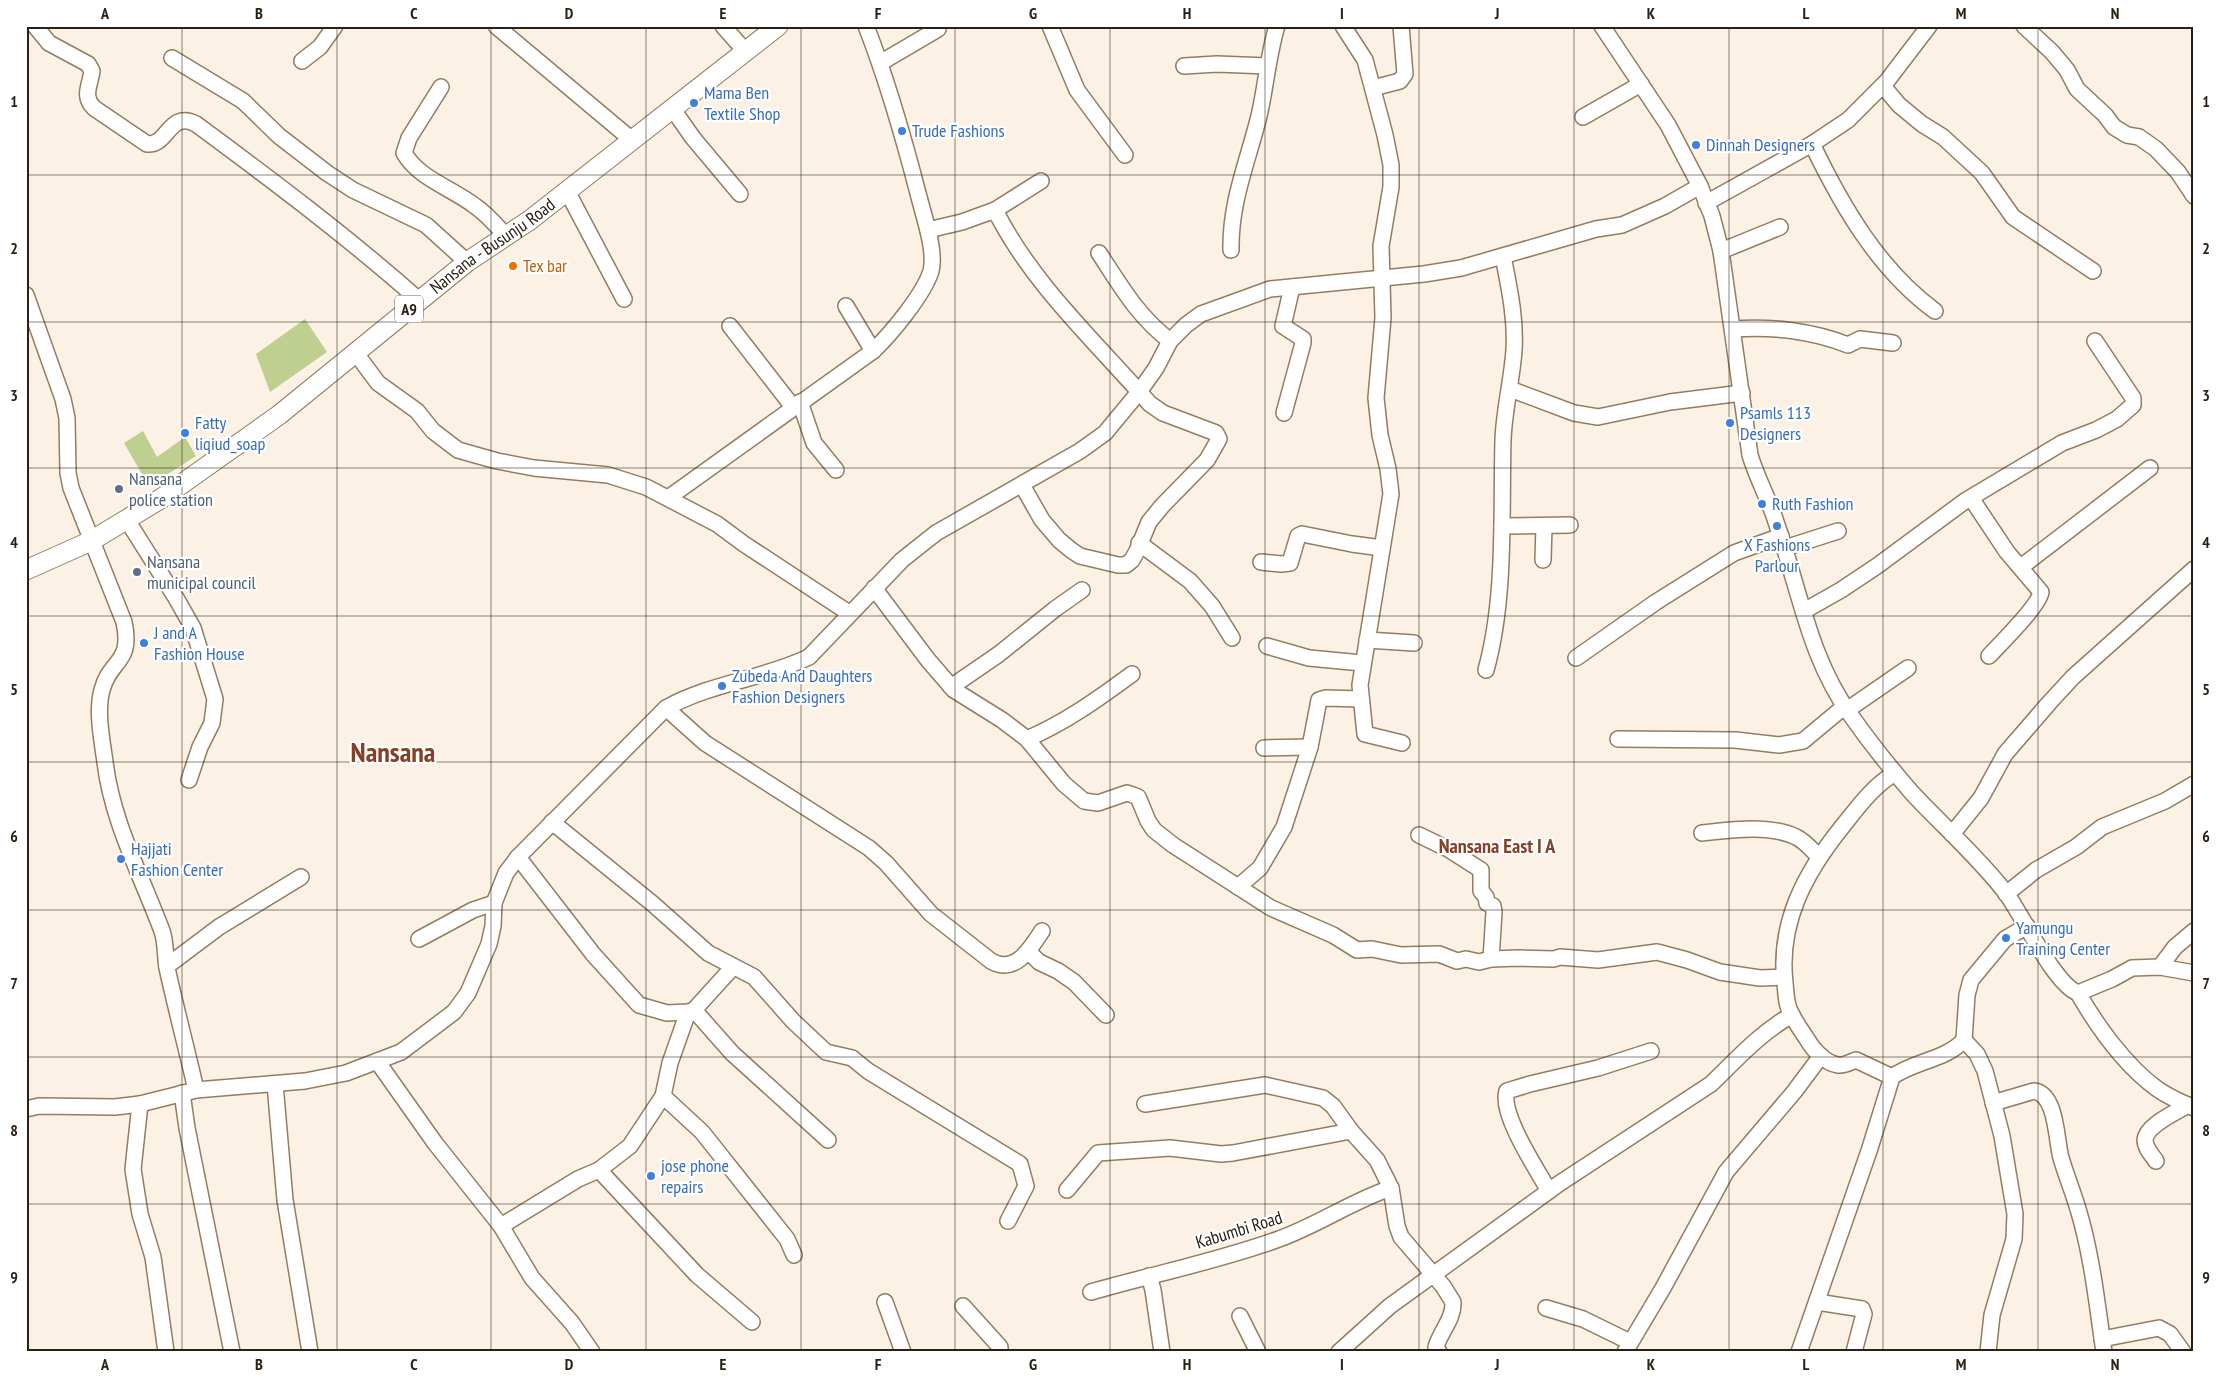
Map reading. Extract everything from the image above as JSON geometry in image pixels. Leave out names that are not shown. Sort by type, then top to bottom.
[{"type":"main road","name":"Nansana - Busunju Road","points":[[26,570],[91,541],[127,520],[162,498],[279,414],[468,262],[567,191],[778,26]]},
{"type":"street","points":[[35,26],[49,43],[88,64],[92,71],[86,94],[89,103],[94,108],[147,144],[155,143],[179,120],[189,120],[196,124],[351,243],[420,301]]},
{"type":"street","points":[[302,61],[320,47],[335,26]]},
{"type":"street","points":[[496,26],[632,140]]},
{"type":"street","points":[[723,26],[746,52]]},
{"type":"street","points":[[668,498],[874,351],[893,332],[925,283],[931,270],[928,230],[900,125],[866,26]]},
{"type":"street","points":[[1050,26],[1077,90],[1125,155]]},
{"type":"street","points":[[1231,250],[1230,228],[1240,176],[1259,116],[1277,26]]},
{"type":"street","points":[[1343,26],[1365,60],[1391,165],[1391,187],[1382,246],[1383,318],[1377,376],[1377,417],[1391,494],[1362,663],[1360,700],[1366,734],[1402,743]]},
{"type":"street","points":[[1373,88],[1400,81],[1406,74],[1401,26]]},
{"type":"street","points":[[1602,26],[1668,125],[1700,186],[1714,223],[1721,250],[1752,461],[1783,542],[1823,669],[1846,708],[1895,772],[2006,894],[2054,968],[2071,990],[2078,993],[2094,1021],[2143,1076],[2162,1092],[2191,1107]]},
{"type":"street","points":[[1706,203],[1812,144],[1848,120],[1883,86],[1929,26]]},
{"type":"street","points":[[2024,26],[2052,52],[2067,70],[2083,96],[2105,115],[2114,127],[2127,135],[2139,137],[2164,156],[2178,172],[2194,196]]},
{"type":"street","points":[[880,63],[938,29]]},
{"type":"street","points":[[172,58],[243,101],[279,136],[327,173],[353,190],[426,225],[468,262]]},
{"type":"street","points":[[1184,66],[1217,64],[1268,66]]},
{"type":"street","points":[[1583,117],[1641,84]]},
{"type":"street","points":[[1883,86],[1899,105],[1922,124],[1943,137],[1982,173],[2010,214],[2093,270]]},
{"type":"street","points":[[441,87],[409,138],[404,153],[418,170],[474,205],[506,236]]},
{"type":"street","points":[[672,108],[693,138],[740,194]]},
{"type":"street","points":[[1812,144],[1825,172],[1869,245],[1913,295],[1935,311]]},
{"type":"street","points":[[928,230],[962,222],[995,210],[1041,181]]},
{"type":"street","points":[[26,1110],[39,1106],[115,1107],[140,1104],[189,1092],[304,1081],[346,1073],[401,1052],[454,1012],[468,994],[489,944],[494,926],[494,903],[506,873],[518,857],[666,708],[683,698],[790,666],[809,657],[874,588],[908,547],[1022,485],[1080,451],[1105,433],[1156,368],[1170,341],[1186,324],[1201,314],[1252,294],[1292,287],[1445,271],[1596,229],[1622,225],[1665,206],[1700,186]]},
{"type":"street","points":[[567,191],[624,299]]},
{"type":"street","points":[[995,210],[1014,244],[1055,297],[1150,404],[1163,413],[1216,433],[1219,439],[1207,460],[1149,522],[1132,560],[1126,565],[1118,566],[1080,556],[1059,540],[1042,520],[1022,485]]},
{"type":"street","points":[[1721,250],[1780,227]]},
{"type":"street","points":[[1100,253],[1133,306],[1151,326],[1170,341]]},
{"type":"street","points":[[1486,670],[1495,621],[1502,526],[1504,424],[1510,389],[1514,321],[1503,256]]},
{"type":"street","points":[[1284,413],[1303,343],[1303,339],[1283,326],[1292,287]]},
{"type":"street","points":[[26,295],[63,399],[67,418],[70,488],[124,622],[128,639],[123,657],[102,688],[98,706],[109,792],[131,854],[163,933],[189,1092],[187,1128],[232,1352]]},
{"type":"street","points":[[846,306],[874,351]]},
{"type":"street","points":[[730,326],[797,405],[814,443],[836,470]]},
{"type":"street","points":[[1733,328],[1766,327],[1831,338],[1848,344],[1860,339],[1893,343]]},
{"type":"street","points":[[1804,610],[1841,590],[1877,566],[1971,498],[2062,443],[2117,419],[2133,404],[2133,398],[2095,341]]},
{"type":"street","points":[[355,352],[378,383],[417,411],[433,431],[458,450],[497,461],[534,468],[608,475],[646,487],[718,524],[744,544],[849,613]]},
{"type":"street","points":[[1510,389],[1590,417],[1605,416],[1670,402],[1742,393]]},
{"type":"street","points":[[2021,567],[2150,468]]},
{"type":"street","points":[[1971,498],[2007,552],[2041,594],[1989,656]]},
{"type":"street","points":[[127,520],[193,628],[215,699],[212,723],[200,747],[190,780]]},
{"type":"street","points":[[1502,526],[1570,525]]},
{"type":"street","points":[[1543,560],[1544,526]]},
{"type":"street","points":[[1576,658],[1656,602],[1734,553],[1838,531]]},
{"type":"street","points":[[1261,562],[1290,563],[1298,536],[1302,534],[1382,548]]},
{"type":"street","points":[[1139,543],[1190,581],[1212,606],[1232,638]]},
{"type":"street","points":[[1952,834],[1982,798],[2005,754],[2061,689],[2194,569]]},
{"type":"street","points":[[874,588],[951,686],[1027,739],[1064,784],[1084,801],[1098,802],[1127,793],[1138,797],[1154,830],[1271,908],[1332,935],[1357,950],[1372,949],[1401,955],[1439,954],[1457,961],[1466,959],[1479,962],[1491,959],[1560,957],[1598,960],[1657,952],[1720,972],[1760,978],[1784,977]]},
{"type":"street","points":[[951,686],[999,654],[1082,590]]},
{"type":"street","points":[[1366,640],[1414,643]]},
{"type":"street","points":[[1267,646],[1309,658],[1362,663]]},
{"type":"street","points":[[1618,739],[1735,740],[1780,745],[1803,741],[1846,708],[1908,668]]},
{"type":"street","points":[[1027,739],[1056,726],[1089,706],[1132,674]]},
{"type":"street","points":[[1238,887],[1260,868],[1284,827],[1310,747],[1319,700],[1325,698],[1360,700]]},
{"type":"street","points":[[666,708],[705,743],[868,848],[886,863],[931,914],[991,961],[1000,966],[1008,965],[1028,950],[1042,931]]},
{"type":"street","points":[[1264,748],[1310,747]]},
{"type":"street","points":[[1892,1077],[1856,1060],[1839,1066],[1821,1056],[1811,1047],[1792,1015],[1787,998],[1784,977],[1784,950],[1788,923],[1807,877],[1863,800],[1879,784],[1895,772]]},
{"type":"street","points":[[2006,894],[2036,870],[2076,847],[2102,827],[2165,801],[2194,784]]},
{"type":"street","points":[[552,822],[653,904],[708,953],[754,976],[793,1021],[826,1052],[852,1058],[868,1071],[1020,1164],[1026,1186],[1008,1222]]},
{"type":"street","points":[[1702,833],[1753,830],[1784,832],[1802,840],[1820,857]]},
{"type":"street","points":[[1419,835],[1448,849],[1482,870],[1481,891],[1486,897],[1487,903],[1493,906],[1494,912],[1491,959]]},
{"type":"street","points":[[518,857],[593,954],[639,1005],[667,1013],[691,1011]]},
{"type":"street","points":[[167,966],[219,927],[301,877]]},
{"type":"street","points":[[419,939],[473,910],[494,903]]},
{"type":"street","points":[[1988,1352],[1992,1315],[2012,1249],[2015,1214],[2004,1148],[1982,1062],[1964,1040],[1967,994],[1971,980],[2004,939],[2027,926]]},
{"type":"street","points":[[2160,967],[2175,947],[2194,931]]},
{"type":"street","points":[[1028,950],[1040,962],[1074,982],[1106,1015]]},
{"type":"street","points":[[501,1226],[578,1179],[599,1170],[630,1146],[663,1096],[670,1063],[691,1011],[733,967]]},
{"type":"street","points":[[2078,993],[2112,980],[2132,968],[2160,967],[2194,973]]},
{"type":"street","points":[[691,1011],[732,1053],[828,1140]]},
{"type":"street","points":[[1339,1352],[1390,1306],[1433,1275],[1549,1192],[1712,1084],[1751,1044],[1776,1024],[1792,1015]]},
{"type":"street","points":[[1799,1352],[1892,1077],[1908,1067],[1954,1048],[1964,1040]]},
{"type":"street","points":[[1549,1192],[1520,1141],[1505,1102],[1507,1092],[1530,1084],[1598,1068],[1651,1051]]},
{"type":"street","points":[[1546,1308],[1583,1319],[1628,1347],[1663,1288],[1726,1172],[1794,1092],[1821,1056]]},
{"type":"street","points":[[377,1061],[435,1143],[501,1226],[532,1278],[572,1323],[592,1352]]},
{"type":"street","points":[[275,1084],[285,1200],[310,1352]]},
{"type":"street","points":[[1144,1104],[1265,1085],[1323,1098],[1334,1106],[1351,1131],[1377,1160],[1391,1188],[1397,1226],[1401,1237],[1444,1286],[1453,1302],[1451,1314],[1437,1341],[1436,1347],[1439,1352]]},
{"type":"street","points":[[1993,1103],[2034,1091],[2040,1092],[2046,1097],[2053,1114],[2060,1156],[2078,1209],[2090,1263],[2103,1345],[2159,1328],[2170,1334],[2183,1352]]},
{"type":"street","points":[[663,1096],[702,1132],[723,1156],[788,1239],[794,1255]]},
{"type":"street","points":[[140,1104],[133,1169],[140,1214],[154,1257],[166,1352]]},
{"type":"street","points":[[2156,1161],[2145,1142],[2146,1135],[2162,1120],[2191,1107]]},
{"type":"street","points":[[1067,1190],[1098,1153],[1170,1148],[1233,1154],[1351,1131]]},
{"type":"street","points":[[599,1170],[697,1275],[752,1322]]},
{"type":"street","name":"Kabumbi Road","points":[[1091,1292],[1223,1258],[1280,1239],[1325,1220],[1374,1194],[1391,1188]]},
{"type":"street","points":[[1149,1276],[1153,1290],[1162,1352]]},
{"type":"street","points":[[885,1302],[903,1352]]},
{"type":"street","points":[[1817,1302],[1862,1308],[1864,1314],[1854,1352]]},
{"type":"street","points":[[963,1306],[1000,1347],[1000,1352]]},
{"type":"street","points":[[1240,1316],[1258,1352]]},
{"type":"green space","points":[[305,319],[327,352],[270,392],[256,354]]},
{"type":"green space","points":[[143,431],[157,457],[185,437],[196,456],[154,483],[146,481],[124,443]]},
{"type":"place","name":"Mama Ben Textile Shop","points":[[694,103]]},
{"type":"place","name":"Trude Fashions","points":[[902,131]]},
{"type":"place","name":"Dinnah Designers","points":[[1696,145]]},
{"type":"place","name":"Tex bar","points":[[513,266]]},
{"type":"place","name":"Psamls 113 Designers","points":[[1730,423]]},
{"type":"place","name":"Fatty liqiud_soap","points":[[185,433]]},
{"type":"place","name":"Nansana police station","points":[[119,489]]},
{"type":"place","name":"Ruth Fashion","points":[[1762,504]]},
{"type":"place","name":"X Fashions Parlour","points":[[1777,526]]},
{"type":"place","name":"Nansana municipal council","points":[[137,572]]},
{"type":"place","name":"J and A Fashion House","points":[[144,643]]},
{"type":"place","name":"Zubeda And Daughters Fashion Designers","points":[[722,686]]},
{"type":"place","name":"Hajjati Fashion Center","points":[[121,859]]},
{"type":"place","name":"Yamungu Training Center","points":[[2006,938]]},
{"type":"place","name":"jose phone repairs","points":[[651,1176]]},
{"type":"district","name":"Nansana","points":[[393,752]]},
{"type":"district","name":"Nansana East I A","points":[[1497,846]]}]
